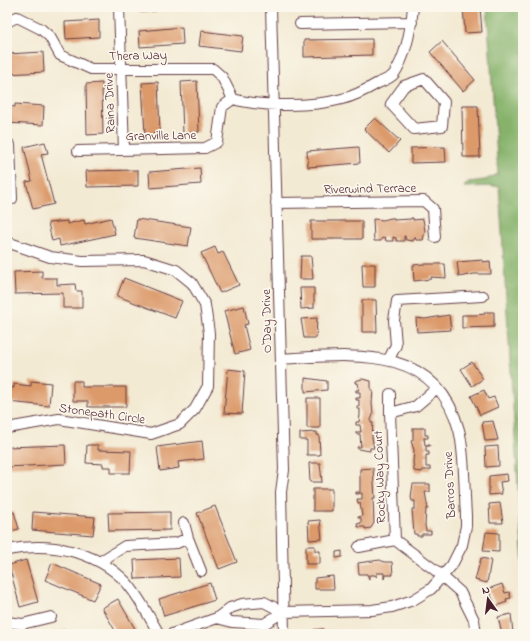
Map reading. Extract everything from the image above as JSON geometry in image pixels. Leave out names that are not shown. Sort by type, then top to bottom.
[{"type":"street","name":"Raina Drive","points":[[119,7],[124,150]]},
{"type":"street","name":"O'Day Drive","points":[[271,7],[284,470],[281,492],[284,634]]},
{"type":"street","points":[[233,99],[249,104],[273,105],[341,100],[359,94],[393,75],[403,52],[412,22],[413,7]]},
{"type":"street","name":"Thera Way","points":[[7,22],[17,12],[42,29],[50,37],[60,55],[91,69],[213,69],[222,77],[233,99]]},
{"type":"street","points":[[300,24],[412,22]]},
{"type":"street","points":[[393,75],[404,86]]},
{"type":"street","points":[[424,80],[444,102],[442,126],[414,129],[391,104],[404,86],[424,80]]},
{"type":"street","name":"Granville Lane","points":[[78,150],[205,148],[212,146],[217,142],[222,107],[233,99]]},
{"type":"street","points":[[7,145],[10,145],[12,198]]},
{"type":"street","name":"Riverwind Terrace","points":[[276,204],[424,201],[433,209],[435,237]]},
{"type":"street","name":"Stonepath Circle","points":[[7,242],[50,257],[82,261],[144,260],[176,270],[192,283],[205,305],[209,333],[208,386],[195,408],[180,424],[151,434],[58,419],[7,428]]},
{"type":"street","points":[[389,359],[396,345],[394,320],[397,300],[484,296]]},
{"type":"street","name":"Barros Drive","points":[[281,359],[364,357],[389,359],[412,368],[428,379],[437,388],[451,407],[459,430],[466,515],[466,526],[462,545],[452,565],[443,577],[424,594],[413,600],[392,607],[372,610],[283,612]]},
{"type":"street","name":"Rocky Way Court","points":[[390,414],[416,406],[437,388]]},
{"type":"street","name":"Rocky Way Court","points":[[390,394],[396,540]]},
{"type":"street","points":[[184,523],[188,538],[201,571]]},
{"type":"street","points":[[101,561],[125,546],[177,543],[188,538]]},
{"type":"street","name":"Rocky Way Court","points":[[358,547],[396,540],[460,592],[474,620],[476,634]]},
{"type":"street","points":[[7,550],[45,546],[74,551],[101,561],[126,583],[159,634]]},
{"type":"street","points":[[172,634],[217,618],[230,608],[242,604],[264,602],[283,612],[264,624],[232,622],[217,618]]},
{"type":"street","points":[[7,622],[22,624],[51,617]]},
{"type":"green space","points":[[487,7],[523,7],[523,564],[499,186],[464,187],[468,182],[485,180],[498,174]]},
{"type":"building","points":[[140,7],[155,7],[156,11],[140,12]]},
{"type":"building","points":[[463,7],[480,7],[482,32],[465,33]]},
{"type":"building","points":[[99,20],[99,37],[66,39],[65,22]]},
{"type":"building","points":[[182,27],[183,44],[140,47],[139,31]]},
{"type":"building","points":[[201,31],[243,36],[241,51],[199,46]]},
{"type":"building","points":[[372,39],[372,55],[304,57],[304,40]]},
{"type":"building","points":[[442,41],[475,80],[463,91],[430,52]]},
{"type":"building","points":[[43,52],[44,72],[7,74],[7,54]]},
{"type":"building","points":[[197,81],[199,132],[183,133],[181,82]]},
{"type":"building","points":[[158,82],[160,133],[145,134],[142,83]]},
{"type":"building","points":[[102,83],[103,134],[87,135],[86,84]]},
{"type":"building","points":[[15,104],[44,106],[43,125],[7,123],[7,106],[15,107]]},
{"type":"building","points":[[462,106],[478,106],[480,157],[463,157]]},
{"type":"building","points":[[375,118],[400,141],[389,153],[364,129]]},
{"type":"building","points":[[45,142],[48,153],[41,154],[54,204],[33,209],[26,182],[32,181],[24,147]]},
{"type":"building","points":[[359,147],[360,163],[308,167],[307,151]]},
{"type":"building","points":[[445,147],[446,162],[411,163],[411,148]]},
{"type":"building","points":[[200,168],[201,184],[150,188],[149,172]]},
{"type":"building","points":[[138,170],[138,186],[87,187],[86,171]]},
{"type":"building","points":[[111,218],[115,234],[60,246],[59,239],[52,241],[48,223],[67,221],[67,224],[84,220],[85,224]]},
{"type":"building","points":[[394,218],[394,220],[411,218],[413,218],[413,220],[423,219],[425,231],[423,240],[416,240],[415,237],[413,241],[406,240],[404,236],[404,241],[396,241],[396,238],[393,237],[393,241],[386,241],[385,237],[381,239],[381,241],[374,241],[373,219],[383,220]]},
{"type":"building","points":[[137,219],[191,227],[188,246],[134,238]]},
{"type":"building","points":[[311,221],[362,221],[362,239],[311,239]]},
{"type":"building","points":[[215,247],[218,254],[223,252],[239,285],[220,293],[201,253]]},
{"type":"building","points":[[301,256],[311,256],[313,279],[300,279]]},
{"type":"building","points":[[483,260],[483,262],[490,261],[491,274],[474,274],[459,277],[457,262]]},
{"type":"building","points":[[362,264],[375,264],[375,287],[363,287]]},
{"type":"building","points":[[445,264],[446,278],[431,277],[431,279],[414,281],[413,265]]},
{"type":"building","points":[[42,271],[42,278],[57,278],[57,285],[75,284],[76,291],[82,291],[82,308],[63,308],[63,293],[15,294],[14,272]]},
{"type":"building","points":[[124,278],[182,301],[175,318],[117,296]]},
{"type":"building","points":[[300,288],[314,288],[314,308],[301,309]]},
{"type":"building","points":[[362,300],[376,300],[377,332],[362,332]]},
{"type":"building","points":[[244,306],[248,324],[244,325],[250,350],[235,354],[224,311]]},
{"type":"building","points":[[484,312],[494,312],[494,327],[462,328],[462,315],[485,314]]},
{"type":"building","points":[[449,315],[451,330],[417,332],[416,318],[425,319]]},
{"type":"building","points":[[317,318],[316,338],[304,338],[301,319]]},
{"type":"building","points":[[472,362],[483,379],[472,386],[461,369]]},
{"type":"building","points":[[228,369],[245,371],[242,414],[224,413]]},
{"type":"building","points":[[305,378],[327,381],[327,390],[305,392]]},
{"type":"building","points":[[362,379],[371,381],[371,390],[373,390],[373,415],[371,423],[373,423],[372,437],[374,448],[370,448],[370,451],[358,449],[357,447],[361,447],[360,434],[356,434],[356,432],[361,432],[360,425],[356,425],[356,422],[359,422],[360,409],[357,409],[357,407],[359,407],[359,400],[356,400],[356,398],[360,398],[360,392],[356,392],[356,390],[359,390],[358,383],[355,383],[355,381]]},
{"type":"building","points":[[31,381],[51,383],[49,406],[7,402],[7,387],[14,388],[14,384],[31,386]]},
{"type":"building","points":[[73,381],[82,381],[82,387],[126,387],[126,407],[88,407],[88,401],[73,401]]},
{"type":"building","points":[[484,390],[488,399],[494,397],[498,407],[480,415],[471,396]]},
{"type":"building","points":[[307,398],[320,398],[320,428],[307,428]]},
{"type":"building","points":[[493,421],[498,440],[485,441],[482,422]]},
{"type":"building","points":[[413,428],[425,428],[425,435],[428,435],[428,438],[424,438],[425,445],[430,445],[426,446],[426,452],[429,452],[429,455],[426,455],[426,467],[430,467],[430,470],[422,470],[422,472],[414,471],[414,450],[411,441],[413,440]]},
{"type":"building","points":[[317,432],[317,435],[319,435],[320,455],[307,455],[307,440],[300,440],[300,433]]},
{"type":"building","points":[[202,441],[204,459],[178,462],[179,468],[160,471],[157,447]]},
{"type":"building","points":[[65,445],[66,464],[7,467],[7,447]]},
{"type":"building","points":[[87,445],[98,445],[98,450],[131,451],[130,473],[111,473],[111,467],[103,467],[103,464],[86,463]]},
{"type":"building","points":[[498,446],[499,466],[486,467],[485,447]]},
{"type":"building","points":[[309,463],[320,463],[322,482],[310,482]]},
{"type":"building","points":[[373,468],[375,498],[373,498],[374,523],[371,528],[365,529],[365,527],[358,527],[357,524],[361,523],[361,518],[358,517],[362,516],[360,503],[358,503],[357,499],[362,499],[362,493],[356,494],[356,492],[360,492],[360,469]]},
{"type":"building","points":[[507,474],[508,481],[500,482],[502,494],[489,495],[489,476]]},
{"type":"building","points":[[413,484],[430,484],[430,492],[425,492],[428,509],[426,509],[425,525],[426,531],[431,531],[431,534],[422,534],[422,536],[417,536],[417,534],[414,534],[412,509],[415,509],[415,501],[412,501],[411,497]]},
{"type":"building","points":[[313,489],[332,489],[332,511],[313,511]]},
{"type":"building","points":[[500,503],[503,523],[490,523],[489,504]]},
{"type":"building","points":[[215,506],[237,562],[219,569],[197,513]]},
{"type":"building","points":[[14,512],[19,529],[7,532],[7,513]]},
{"type":"building","points":[[33,512],[95,517],[93,535],[32,530]]},
{"type":"building","points":[[170,512],[170,530],[109,531],[108,513]]},
{"type":"building","points":[[320,520],[322,539],[309,540],[308,521]]},
{"type":"building","points":[[486,532],[499,533],[499,552],[483,551]]},
{"type":"building","points":[[306,546],[315,546],[315,551],[320,551],[320,564],[306,564]]},
{"type":"building","points":[[342,551],[342,557],[336,558],[336,552]]},
{"type":"building","points":[[179,558],[180,577],[135,579],[134,560]]},
{"type":"building","points":[[481,558],[491,560],[487,583],[475,580]]},
{"type":"building","points":[[26,560],[38,602],[20,607],[9,565]]},
{"type":"building","points":[[380,560],[384,562],[392,562],[393,575],[385,575],[384,579],[384,573],[377,573],[377,577],[375,575],[369,575],[369,579],[367,574],[359,574],[358,563]]},
{"type":"building","points":[[52,563],[101,584],[93,600],[45,580]]},
{"type":"building","points":[[333,576],[334,589],[315,589],[315,578]]},
{"type":"building","points":[[210,583],[215,600],[164,616],[159,599]]},
{"type":"building","points":[[502,584],[505,593],[509,592],[511,598],[506,599],[507,602],[496,606],[488,589]]},
{"type":"building","points":[[118,599],[138,634],[117,634],[102,608]]},
{"type":"building","points":[[511,614],[513,633],[502,634],[498,617]]},
{"type":"building","points":[[323,629],[323,631],[336,630],[336,634],[313,634],[313,630]]},
{"type":"building","points":[[65,630],[66,634],[50,634]]}]
